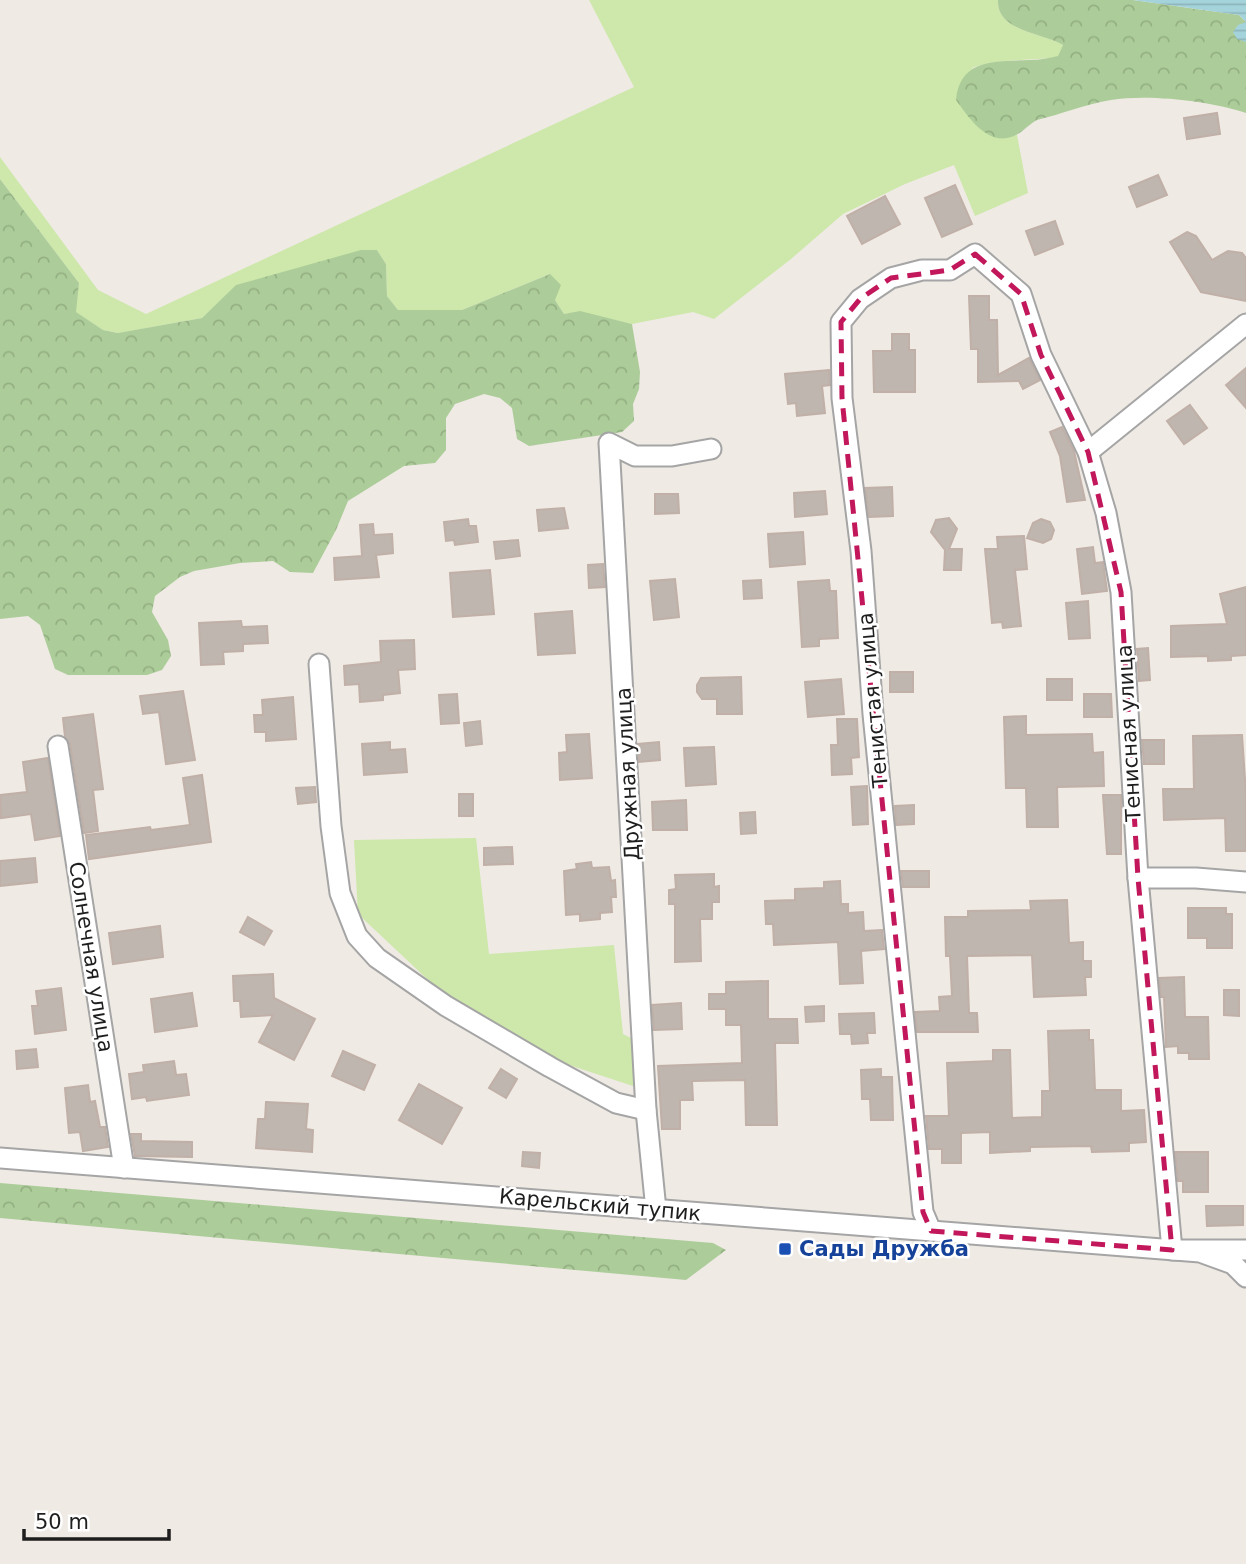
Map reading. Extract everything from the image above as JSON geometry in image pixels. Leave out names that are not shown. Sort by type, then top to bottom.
[{"type":"street","name":"Тенисная улица","points":[[975,254],[1021,295],[1041,355],[1088,452],[1106,513],[1121,592],[1138,878],[1172,1250]]},
{"type":"street","name":"Тенистая улица","points":[[930,1231],[923,1212],[873,714],[861,551],[842,398],[841,322],[860,299],[891,278],[922,270],[950,270],[975,254]]},
{"type":"street","points":[[1088,452],[1246,324]]},
{"type":"street","name":"Дружная улица","points":[[656,1210],[646,1110],[610,443],[635,456],[673,456],[711,449]]},
{"type":"street","points":[[319,664],[331,826],[340,893],[357,936],[377,958],[458,1013],[616,1103],[646,1110]]},
{"type":"street","name":"Солнечная улица","points":[[58,746],[124,1168]]},
{"type":"street","points":[[1138,878],[1196,878],[1246,882]]},
{"type":"street","name":"Карельский тупик","points":[[0,1158],[1200,1252],[1233,1265],[1246,1276]]},
{"type":"street","points":[[1172,1250],[1246,1250]]},
{"type":"highlighted area","points":[[975,254],[1021,294],[1041,355],[1088,452],[1121,592],[1138,878],[1172,1250],[931,1231],[923,1212],[842,398],[841,322],[860,299],[891,278],[950,270]]},
{"type":"green space","points":[[589,0],[998,0],[999,10],[1012,25],[1063,45],[1058,57],[1004,61],[972,68],[1004,138],[1017,135],[1028,193],[975,216],[954,165],[905,184],[843,214],[714,319],[693,312],[632,324],[580,312],[564,314],[555,300],[550,274],[462,310],[398,310],[387,296],[386,264],[377,250],[237,285],[202,318],[119,333],[103,330],[75,312],[79,283],[0,179],[0,157],[98,290],[146,314],[634,87]]},
{"type":"green space","points":[[998,0],[1133,0],[1239,15],[1246,22],[1246,113],[1179,100],[1126,98],[1092,104],[1037,120],[1014,136],[996,138],[980,129],[956,100],[959,86],[965,76],[973,69],[994,62],[1058,56],[1063,45],[1012,25],[999,10]]},
{"type":"green space","points":[[0,179],[79,283],[76,312],[103,330],[118,333],[202,318],[236,285],[361,250],[377,250],[386,264],[387,296],[398,310],[462,310],[550,274],[561,285],[555,300],[564,314],[580,311],[632,324],[640,372],[639,389],[633,404],[634,421],[622,432],[529,446],[517,439],[512,408],[500,398],[484,394],[455,404],[446,418],[446,450],[435,463],[404,466],[348,501],[313,573],[290,572],[273,561],[240,563],[194,571],[180,577],[155,596],[152,612],[168,640],[171,656],[162,670],[147,675],[68,675],[55,669],[40,625],[28,616],[0,619]]},
{"type":"green space","points":[[476,838],[489,954],[614,945],[623,1034],[637,1041],[639,1088],[557,1061],[442,993],[358,914],[354,840]]},
{"type":"green space","points":[[0,1183],[713,1243],[726,1250],[686,1280],[0,1218]]},
{"type":"water","points":[[1133,0],[1246,0],[1246,22],[1239,15]]},
{"type":"water","points":[[1246,22],[1246,42],[1237,39],[1233,32],[1238,25]]},
{"type":"building","points":[[1217,113],[1220,134],[1187,139],[1184,118]]},
{"type":"building","points":[[1158,175],[1167,195],[1137,207],[1129,187]]},
{"type":"building","points":[[955,185],[972,224],[942,237],[925,198]]},
{"type":"building","points":[[885,196],[900,224],[862,244],[847,216]]},
{"type":"building","points":[[1055,221],[1063,244],[1035,255],[1026,231]]},
{"type":"building","points":[[1187,232],[1196,236],[1212,260],[1228,251],[1242,253],[1246,258],[1246,301],[1201,292],[1170,242]]},
{"type":"building","points":[[969,296],[989,296],[989,320],[997,320],[998,375],[1029,358],[1040,380],[1023,389],[1019,381],[978,382],[978,349],[971,349]]},
{"type":"building","points":[[892,334],[909,334],[909,350],[915,350],[915,392],[874,392],[873,351],[892,351]]},
{"type":"building","points":[[1246,368],[1246,408],[1226,385]]},
{"type":"building","points":[[829,370],[830,385],[822,386],[825,413],[797,416],[796,403],[788,404],[785,374]]},
{"type":"building","points":[[1190,405],[1207,428],[1184,444],[1167,421]]},
{"type":"building","points":[[1062,427],[1074,451],[1085,500],[1067,502],[1060,456],[1050,432]]},
{"type":"building","points":[[892,487],[893,516],[869,517],[865,488]]},
{"type":"building","points":[[825,491],[827,514],[795,517],[794,493]]},
{"type":"building","points":[[655,494],[678,494],[679,513],[655,514]]},
{"type":"building","points":[[564,508],[568,528],[539,531],[537,510]]},
{"type":"building","points":[[949,518],[957,529],[949,549],[962,549],[961,570],[944,570],[945,550],[931,532],[936,520]]},
{"type":"building","points":[[468,519],[469,526],[476,526],[478,542],[455,545],[454,540],[446,541],[444,522]]},
{"type":"building","points":[[1041,519],[1050,522],[1054,530],[1051,539],[1043,543],[1027,538],[1033,523]]},
{"type":"building","points":[[373,524],[374,535],[392,534],[393,553],[376,555],[379,577],[335,580],[334,558],[362,556],[360,525]]},
{"type":"building","points":[[803,532],[805,564],[770,567],[768,534]]},
{"type":"building","points":[[1024,536],[1027,569],[1015,570],[1021,626],[1003,628],[1002,622],[992,623],[985,549],[998,549],[997,537]]},
{"type":"building","points":[[518,540],[520,556],[496,559],[494,542]]},
{"type":"building","points":[[1093,547],[1095,563],[1103,562],[1107,591],[1082,594],[1077,549]]},
{"type":"building","points":[[603,564],[605,587],[589,588],[588,565]]},
{"type":"building","points":[[490,570],[494,614],[453,617],[450,573]]},
{"type":"building","points":[[675,579],[679,617],[654,620],[650,581]]},
{"type":"building","points":[[761,580],[762,598],[744,599],[743,581]]},
{"type":"building","points":[[829,580],[830,591],[836,591],[838,638],[819,639],[819,646],[802,647],[798,582]]},
{"type":"building","points":[[1246,587],[1246,655],[1231,656],[1231,660],[1208,661],[1208,656],[1171,657],[1171,626],[1227,624],[1220,594]]},
{"type":"building","points":[[1088,601],[1090,638],[1069,639],[1066,603]]},
{"type":"building","points":[[572,611],[575,653],[538,655],[535,614]]},
{"type":"building","points":[[241,621],[242,627],[267,626],[268,643],[243,644],[243,651],[223,652],[224,664],[201,665],[199,623]]},
{"type":"building","points":[[414,640],[415,669],[398,670],[400,693],[383,695],[383,700],[360,702],[359,684],[345,685],[344,666],[381,662],[380,641]]},
{"type":"building","points":[[1148,648],[1150,680],[1139,681],[1137,649]]},
{"type":"building","points":[[890,672],[913,672],[913,692],[890,692]]},
{"type":"building","points":[[741,677],[742,714],[717,714],[717,699],[702,699],[697,692],[701,678]]},
{"type":"building","points":[[841,679],[844,714],[808,717],[805,682]]},
{"type":"building","points":[[1047,679],[1072,679],[1072,700],[1047,700]]},
{"type":"building","points":[[183,691],[195,760],[166,764],[159,712],[143,714],[140,696]]},
{"type":"building","points":[[457,694],[459,723],[441,724],[439,695]]},
{"type":"building","points":[[1084,694],[1111,694],[1112,717],[1084,717]]},
{"type":"building","points":[[293,697],[296,739],[266,741],[266,732],[255,732],[254,715],[263,715],[262,700]]},
{"type":"building","points":[[93,714],[103,789],[93,790],[98,831],[84,833],[70,744],[65,737],[63,718]]},
{"type":"building","points":[[1026,716],[1026,735],[1092,734],[1093,753],[1103,752],[1104,786],[1057,787],[1058,827],[1027,827],[1026,788],[1006,788],[1004,717]]},
{"type":"building","points":[[837,719],[857,719],[859,757],[851,758],[852,774],[832,775],[831,745],[838,745]]},
{"type":"building","points":[[480,721],[482,744],[466,746],[464,723]]},
{"type":"building","points":[[589,734],[592,778],[560,780],[559,753],[567,752],[566,735]]},
{"type":"building","points":[[1242,735],[1246,851],[1226,851],[1225,818],[1164,820],[1163,789],[1194,789],[1193,736]]},
{"type":"building","points":[[1142,740],[1164,740],[1164,764],[1144,764]]},
{"type":"building","points":[[390,742],[390,750],[405,749],[407,772],[364,775],[362,744]]},
{"type":"building","points":[[659,742],[660,760],[639,762],[638,744]]},
{"type":"building","points":[[714,747],[716,784],[686,786],[684,748]]},
{"type":"building","points":[[48,758],[60,836],[35,840],[31,814],[1,818],[0,795],[27,792],[23,762]]},
{"type":"building","points":[[202,775],[211,842],[89,859],[86,835],[190,825],[183,778]]},
{"type":"building","points":[[867,786],[868,824],[853,825],[851,787]]},
{"type":"building","points":[[315,787],[316,802],[298,804],[296,788]]},
{"type":"building","points":[[459,794],[473,794],[473,816],[459,816]]},
{"type":"building","points":[[1103,795],[1121,795],[1121,854],[1107,854]]},
{"type":"building","points":[[686,800],[687,830],[653,830],[652,802]]},
{"type":"building","points":[[914,805],[914,824],[896,825],[895,806]]},
{"type":"building","points":[[755,812],[756,833],[741,834],[740,813]]},
{"type":"building","points":[[512,847],[513,864],[484,865],[484,848]]},
{"type":"building","points":[[35,858],[37,882],[0,886],[0,861]]},
{"type":"building","points":[[591,862],[592,868],[609,867],[611,881],[615,880],[616,897],[611,897],[612,912],[600,913],[600,919],[580,921],[580,914],[566,915],[564,871],[577,869],[576,864]]},
{"type":"building","points":[[901,871],[929,871],[929,887],[903,887]]},
{"type":"building","points":[[714,874],[714,887],[719,886],[719,902],[712,902],[712,919],[700,919],[701,961],[675,962],[675,904],[669,904],[669,890],[676,889],[675,875]]},
{"type":"building","points":[[840,881],[841,904],[848,904],[848,913],[863,912],[864,931],[882,930],[884,949],[861,951],[863,983],[840,984],[838,942],[774,945],[773,924],[766,924],[765,901],[795,900],[795,889],[824,888],[824,882]]},
{"type":"building","points":[[1067,900],[1069,943],[1083,942],[1083,961],[1091,961],[1091,977],[1085,977],[1086,995],[1034,997],[1032,955],[967,956],[969,1013],[977,1013],[978,1032],[917,1032],[915,1012],[940,1011],[939,997],[952,996],[950,956],[946,956],[945,917],[968,917],[968,911],[1031,910],[1030,901]]},
{"type":"building","points":[[1188,908],[1226,908],[1226,914],[1232,914],[1232,948],[1207,948],[1207,938],[1188,938]]},
{"type":"building","points":[[248,917],[272,931],[264,945],[240,932]]},
{"type":"building","points":[[160,926],[163,957],[113,964],[109,933]]},
{"type":"building","points":[[273,974],[274,998],[315,1019],[294,1060],[259,1042],[273,1015],[241,1017],[240,1001],[234,1001],[233,976]]},
{"type":"building","points":[[1184,977],[1185,1017],[1208,1017],[1209,1059],[1189,1059],[1189,1053],[1178,1053],[1178,1046],[1166,1047],[1164,997],[1161,997],[1159,978]]},
{"type":"building","points":[[768,981],[768,1019],[797,1019],[798,1043],[775,1043],[777,1125],[746,1125],[745,1080],[692,1081],[693,1100],[680,1100],[680,1129],[662,1129],[658,1066],[742,1063],[741,1025],[726,1025],[726,1009],[709,1009],[709,994],[726,994],[726,982]]},
{"type":"building","points":[[61,988],[66,1030],[35,1034],[32,1006],[38,1006],[36,991]]},
{"type":"building","points":[[1224,990],[1239,990],[1239,1016],[1224,1015]]},
{"type":"building","points":[[192,993],[197,1026],[155,1032],[151,999]]},
{"type":"building","points":[[681,1003],[682,1029],[654,1030],[652,1005]]},
{"type":"building","points":[[824,1006],[824,1021],[806,1022],[805,1007]]},
{"type":"building","points":[[874,1013],[875,1033],[867,1033],[868,1043],[852,1044],[851,1034],[840,1034],[839,1014]]},
{"type":"building","points":[[1089,1030],[1089,1040],[1093,1040],[1095,1090],[1121,1090],[1121,1111],[1144,1110],[1146,1142],[1129,1143],[1129,1151],[1092,1152],[1091,1146],[1030,1147],[1030,1151],[990,1153],[990,1132],[961,1133],[961,1163],[942,1163],[942,1149],[929,1149],[926,1116],[949,1116],[947,1063],[993,1061],[993,1050],[1010,1050],[1012,1118],[1042,1117],[1042,1091],[1050,1091],[1048,1031]]},
{"type":"building","points":[[36,1049],[38,1067],[17,1069],[16,1051]]},
{"type":"building","points":[[343,1051],[375,1065],[364,1090],[332,1076]]},
{"type":"building","points":[[174,1061],[176,1075],[186,1074],[189,1095],[147,1101],[146,1097],[132,1099],[129,1074],[144,1072],[143,1065]]},
{"type":"building","points":[[501,1069],[517,1079],[506,1098],[489,1088]]},
{"type":"building","points":[[881,1069],[881,1077],[892,1077],[893,1120],[871,1120],[870,1099],[862,1099],[861,1070]]},
{"type":"building","points":[[419,1084],[462,1108],[442,1144],[399,1120]]},
{"type":"building","points":[[88,1085],[90,1102],[95,1101],[100,1127],[105,1127],[108,1147],[83,1151],[80,1132],[69,1133],[65,1088]]},
{"type":"building","points":[[266,1102],[308,1104],[306,1129],[313,1130],[312,1152],[256,1148],[258,1119],[265,1119]]},
{"type":"building","points":[[131,1134],[141,1134],[141,1141],[192,1142],[192,1157],[135,1156]]},
{"type":"building","points":[[523,1152],[540,1153],[539,1168],[522,1166]]},
{"type":"building","points":[[1175,1152],[1208,1152],[1208,1192],[1183,1192],[1183,1181],[1178,1181]]},
{"type":"building","points":[[1206,1206],[1243,1206],[1243,1225],[1207,1226]]},
{"type":"place","name":"Сады Дружба","points":[[785,1249]]}]
